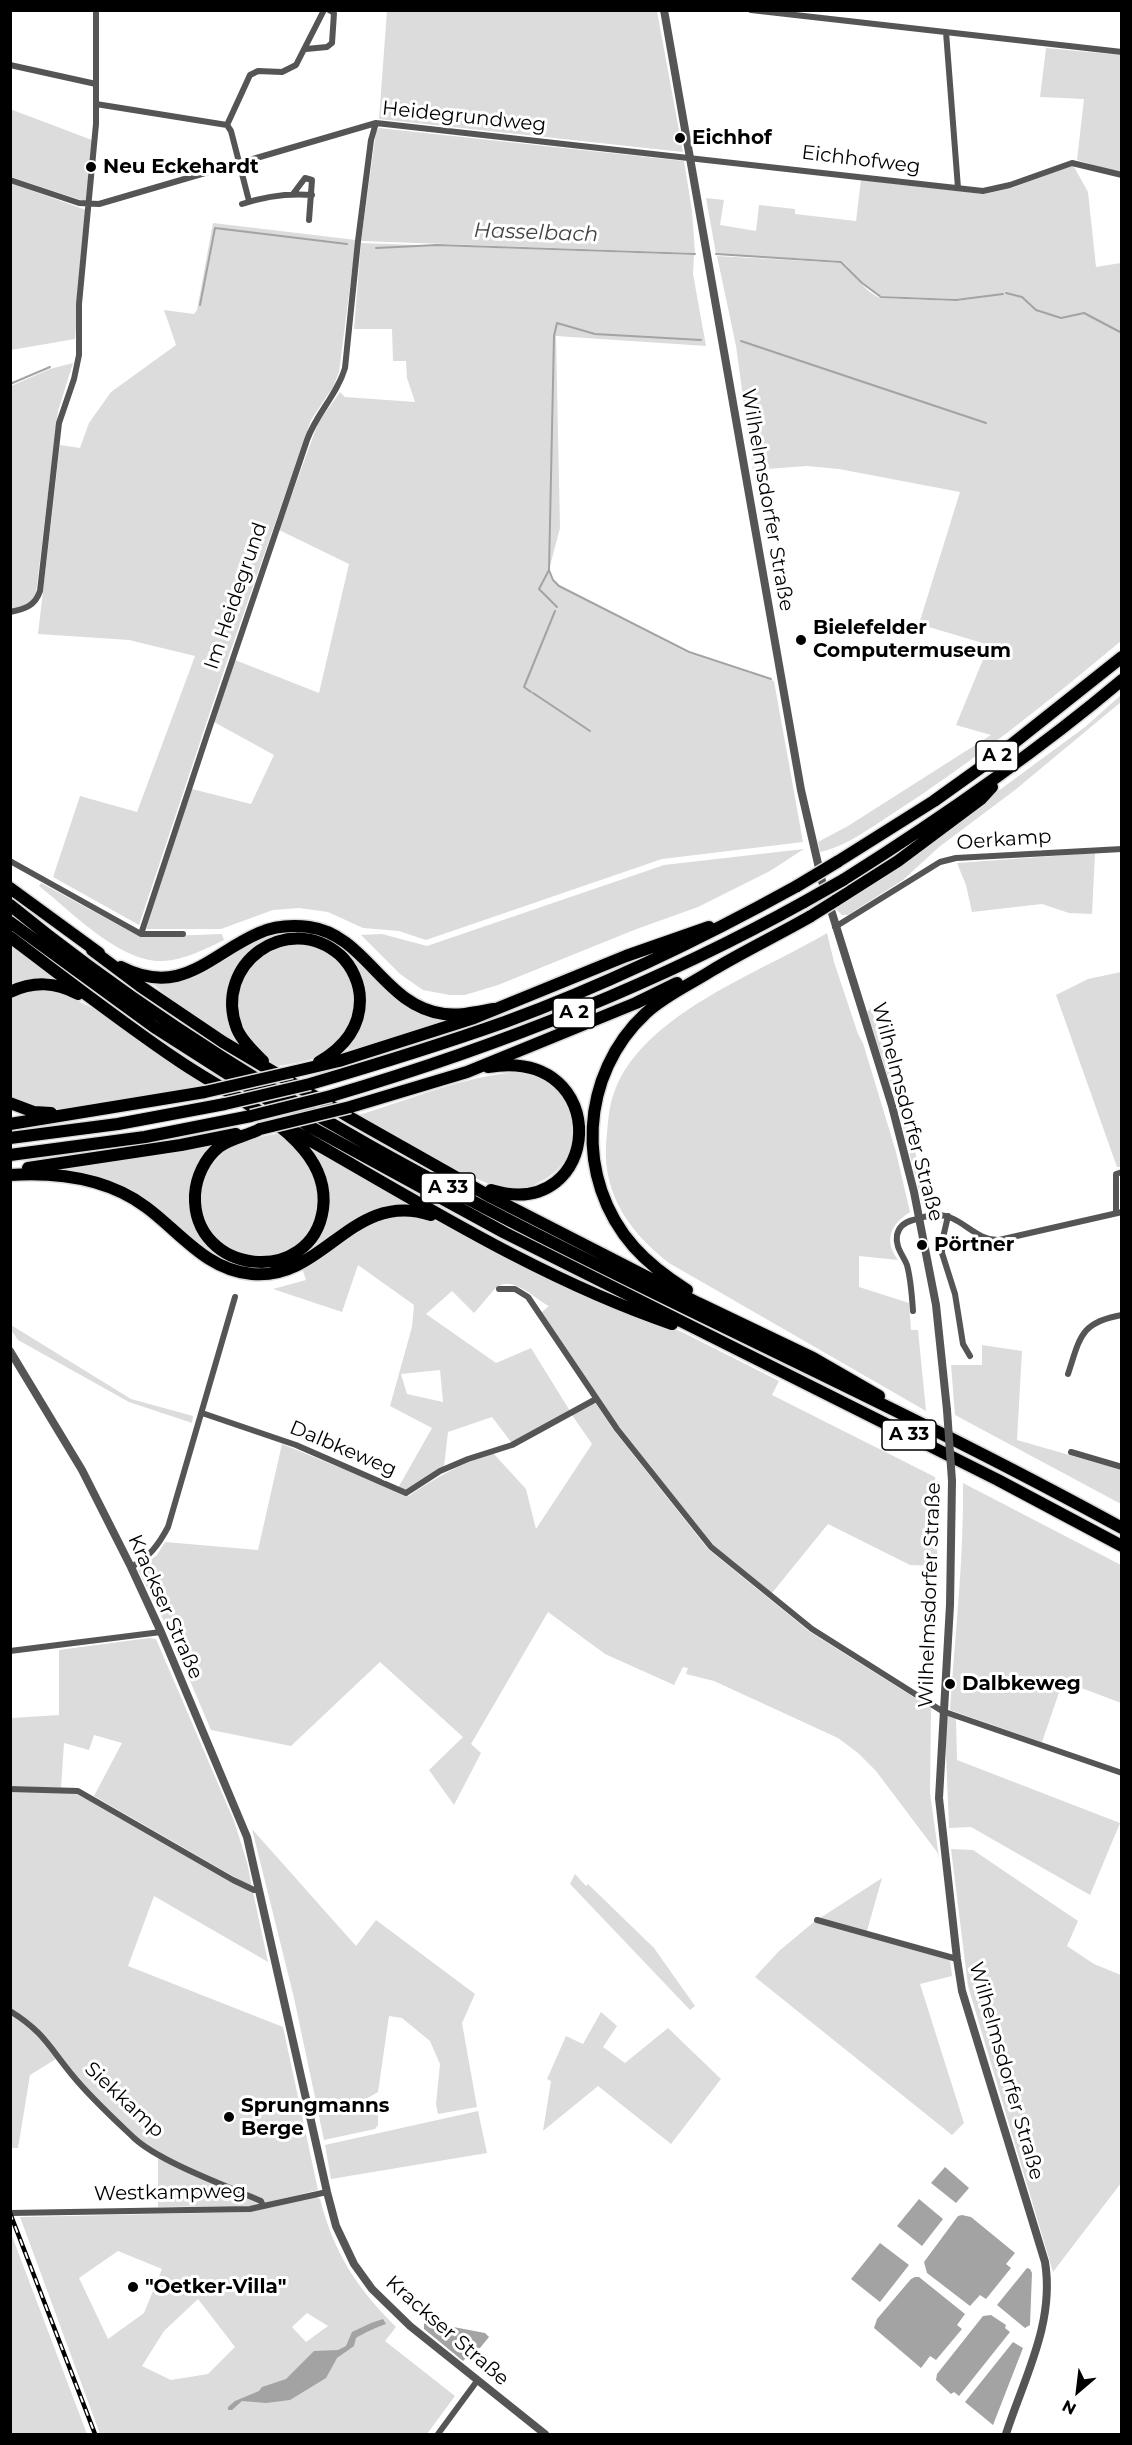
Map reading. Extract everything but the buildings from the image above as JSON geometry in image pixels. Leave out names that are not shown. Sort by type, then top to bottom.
[{"type":"highway","name":"A 2","points":[[10,1138],[118,1124],[306,1087],[515,1018],[608,980],[736,919],[837,862],[934,801],[1001,753],[1122,657]]},
{"type":"highway","name":"A 2","points":[[10,1155],[127,1140],[250,1111],[331,1096],[425,1068],[556,1020],[668,972],[843,880],[1005,772],[1122,680]]},
{"type":"highway","points":[[736,1321],[671,1279],[633,1246],[607,1205],[597,1178],[592,1146],[593,1110],[597,1092],[620,1043],[648,1011],[684,985],[811,916],[898,861],[981,799],[1005,772]]},
{"type":"highway","points":[[10,888],[140,986],[214,1036],[502,1202],[851,1379],[914,1421]]},
{"type":"highway","name":"A 33","points":[[10,905],[92,967],[187,1034],[336,1127],[511,1222],[914,1421],[1122,1528]]},
{"type":"highway","points":[[10,1124],[205,1092],[405,1041],[474,1018],[692,931],[736,919]]},
{"type":"highway","name":"A 33","points":[[10,922],[154,1027],[309,1126],[505,1233],[998,1480],[1122,1546]]},
{"type":"highway","points":[[92,950],[125,969],[161,977],[195,970],[265,931],[284,927],[306,927],[340,939],[364,959],[394,991],[419,1007],[456,1015],[494,1009]]},
{"type":"highway","points":[[10,937],[109,1011],[250,1111],[295,1139],[313,1162],[322,1187],[322,1212],[312,1235],[285,1258],[258,1263],[232,1257],[220,1250],[204,1232],[195,1206],[199,1176],[211,1155],[220,1146],[260,1129]]},
{"type":"highway","points":[[298,1070],[337,1050],[345,1042],[357,1020],[360,997],[347,962],[327,945],[313,940],[284,940],[262,948],[245,964],[235,983],[232,1005],[237,1028],[252,1050],[306,1087]]},
{"type":"highway","points":[[10,1172],[181,1145],[350,1107],[466,1072],[636,1003],[721,964]]},
{"type":"highway","points":[[10,992],[31,984],[55,985],[70,990],[109,1011]]},
{"type":"highway","points":[[466,1072],[514,1065],[552,1077],[569,1094],[576,1107],[581,1132],[578,1147],[568,1169],[551,1185],[541,1190],[516,1195],[502,1194],[468,1183]]},
{"type":"highway","points":[[10,1103],[34,1112],[73,1114]]},
{"type":"highway","points":[[250,1111],[455,1224],[542,1269],[610,1301],[724,1343]]},
{"type":"highway","points":[[10,1172],[62,1176],[91,1181],[118,1190],[159,1217],[201,1255],[234,1270],[252,1274],[279,1272],[300,1265],[351,1227],[387,1212],[425,1213],[455,1224]]},
{"type":"street","points":[[10,612],[33,605],[40,591],[59,423],[80,355],[80,304],[90,205],[96,104],[96,10]]},
{"type":"street","points":[[227,125],[252,74],[258,71],[274,73],[286,71],[296,65],[324,10]]},
{"type":"street","points":[[306,49],[327,47],[332,43],[334,13],[329,10]]},
{"type":"street","name":"Wilhelmsdorfer Straße","points":[[664,10],[801,790],[835,927],[892,1106],[920,1218],[936,1305],[948,1410],[952,1481],[950,1595],[939,1798],[957,1959],[962,1991],[1045,2262],[1048,2282],[1048,2302],[1043,2330],[1006,2434]]},
{"type":"street","points":[[751,10],[1122,52]]},
{"type":"street","points":[[946,32],[958,188]]},
{"type":"street","points":[[10,65],[96,84]]},
{"type":"street","points":[[96,104],[227,125],[231,131],[249,201]]},
{"type":"street","name":"Heidegrundweg","points":[[90,205],[376,123],[690,157]]},
{"type":"street","name":"Im Heidegrund","points":[[141,934],[230,663],[312,426],[341,381],[345,368],[358,241],[371,140],[376,123]]},
{"type":"street","name":"Eichhofweg","points":[[690,157],[992,190],[1072,163],[1122,175]]},
{"type":"street","points":[[293,194],[301,180],[309,178],[313,183],[309,220]]},
{"type":"street","points":[[10,180],[90,205]]},
{"type":"street","points":[[242,204],[267,195],[280,197],[293,194],[312,195]]},
{"type":"street","name":"Oerkamp","points":[[835,927],[940,862],[956,858],[1122,849]]},
{"type":"street","points":[[10,861],[141,934],[183,934]]},
{"type":"street","points":[[913,1311],[909,1276],[906,1263],[898,1247],[897,1236],[906,1222],[936,1215],[948,1216],[960,1221],[979,1235],[993,1240],[1119,1213],[1116,1174],[1122,1172]]},
{"type":"street","points":[[948,1216],[942,1253],[955,1294],[963,1344],[970,1356]]},
{"type":"street","points":[[499,1288],[515,1289],[528,1298],[617,1429],[711,1547],[812,1629],[942,1711],[1122,1773]]},
{"type":"street","points":[[131,1567],[146,1558],[160,1543],[168,1527],[235,1297]]},
{"type":"street","points":[[1068,1374],[1076,1345],[1088,1327],[1109,1317],[1122,1315]]},
{"type":"street","name":"Krackser Straße","points":[[10,1351],[82,1470],[131,1567],[161,1632],[247,1837],[327,2192],[336,2226],[354,2264],[372,2289],[404,2321],[545,2434]]},
{"type":"street","name":"Dalbkeweg","points":[[202,1413],[296,1445],[406,1493],[440,1471],[512,1445],[596,1399]]},
{"type":"street","points":[[1071,1452],[1122,1467]]},
{"type":"street","points":[[10,1651],[161,1632]]},
{"type":"street","points":[[10,1789],[78,1791],[233,1880],[254,1890],[260,1890]]},
{"type":"street","points":[[817,1920],[957,1959]]},
{"type":"street","name":"Siekkamp","points":[[10,2011],[42,2034],[74,2078],[135,2139],[158,2154],[261,2201],[263,2206]]},
{"type":"street","name":"Westkampweg","points":[[10,2213],[250,2209],[327,2192]]},
{"type":"street","points":[[438,2434],[477,2381]]},
{"type":"shaded area","points":[[387,11],[657,11],[683,152],[379,119]]},
{"type":"shaded area","points":[[1046,48],[1121,55],[1121,173],[1077,160],[1084,99],[1040,97]]},
{"type":"shaded area","points":[[10,109],[92,140],[87,200],[84,201],[11,177]]},
{"type":"shaded area","points":[[379,128],[684,161],[692,211],[695,253],[361,241],[376,132]]},
{"type":"shaded area","points":[[1073,165],[1088,192],[1096,267],[1121,263],[1121,641],[1038,709],[952,774],[857,836],[839,846],[820,852],[818,842],[848,826],[991,735],[956,725],[989,645],[919,624],[960,492],[839,469],[807,466],[753,470],[736,346],[717,256],[842,263],[865,288],[881,298],[956,301],[1006,294],[956,299],[882,296],[866,286],[842,261],[716,254],[706,198],[724,200],[720,225],[756,231],[759,205],[795,209],[795,214],[856,221],[861,180],[985,194],[1012,188]]},
{"type":"shaded area","points":[[11,183],[86,210],[75,339],[11,350]]},
{"type":"shaded area","points":[[213,223],[356,240],[339,372],[333,387],[311,420],[227,661],[139,925],[53,877],[80,796],[137,812],[195,656],[129,640],[38,634],[60,445],[80,448],[89,423],[111,392],[176,345],[164,310],[194,314],[197,310]]},
{"type":"shaded area","points":[[361,243],[694,255],[693,274],[706,346],[556,336],[560,528],[549,570],[559,587],[688,653],[774,681],[803,842],[662,859],[426,940],[399,931],[363,928],[328,912],[299,908],[273,910],[221,929],[146,929],[192,789],[251,804],[274,755],[214,722],[235,660],[319,693],[349,564],[279,530],[318,423],[340,392],[345,397],[415,402],[407,378],[406,361],[393,361],[392,329],[354,329]]},
{"type":"shaded area","points":[[73,363],[58,411],[36,593],[29,604],[11,610],[11,386],[50,369]]},
{"type":"shaded area","points":[[1121,695],[1121,702],[1015,790],[939,847],[903,880],[848,915],[842,915],[836,909],[903,865],[959,820],[1085,727]]},
{"type":"shaded area","points":[[804,849],[770,871],[698,907],[634,930],[498,985],[465,995],[423,990],[400,974],[361,935],[382,934],[427,946],[664,865]]},
{"type":"shaded area","points":[[1095,853],[1092,914],[1069,913],[1042,904],[972,912],[966,885],[957,863]]},
{"type":"shaded area","points":[[41,883],[141,937],[222,934],[224,940],[179,959],[163,961],[130,954],[97,934],[39,886]]},
{"type":"shaded area","points":[[296,930],[321,935],[342,945],[405,1004],[449,1018],[451,1021],[348,1050],[364,1013],[366,999],[362,978],[349,965],[303,934],[289,933],[263,941],[242,959],[234,971],[229,983],[227,1002],[238,1045],[172,1000],[148,980],[229,955],[268,934]]},
{"type":"shaded area","points":[[827,933],[834,962],[863,1043],[896,1152],[910,1212],[898,1222],[891,1233],[891,1246],[898,1260],[859,1256],[859,1287],[909,1303],[911,1330],[918,1330],[926,1411],[669,1263],[642,1239],[631,1225],[614,1196],[609,1180],[606,1144],[613,1096],[630,1063],[651,1039],[678,1017],[707,998]]},
{"type":"shaded area","points":[[297,942],[324,949],[337,958],[346,970],[351,983],[354,997],[352,1012],[341,1039],[330,1050],[312,1059],[277,1066],[251,1040],[238,1008],[238,991],[243,975],[254,961],[270,949]]},
{"type":"shaded area","points":[[10,943],[62,982],[36,980],[11,986]]},
{"type":"shaded area","points":[[1121,972],[1122,1167],[1117,1167],[1056,995],[1088,979]]},
{"type":"shaded area","points":[[41,988],[58,991],[96,1010],[203,1085],[66,1109],[34,1106],[11,1097],[10,999],[20,993]]},
{"type":"shaded area","points":[[871,1008],[933,1211],[927,1210],[922,1203],[900,1115],[867,1012]]},
{"type":"shaded area","points":[[516,1072],[534,1075],[549,1083],[561,1095],[569,1109],[572,1124],[572,1140],[568,1155],[559,1168],[545,1179],[523,1189],[500,1188],[481,1181],[359,1115],[437,1089]]},
{"type":"shaded area","points":[[280,1133],[302,1154],[313,1172],[318,1192],[315,1215],[306,1234],[291,1248],[266,1257],[241,1254],[220,1242],[211,1232],[198,1208],[199,1190],[214,1163],[228,1149],[246,1141]]},
{"type":"shaded area","points":[[304,1143],[411,1204],[384,1207],[372,1211],[350,1222],[296,1263],[281,1268],[260,1270],[261,1267],[298,1255],[327,1206]]},
{"type":"shaded area","points":[[216,1145],[193,1184],[189,1201],[194,1222],[200,1231],[231,1263],[210,1253],[97,1177],[62,1170]]},
{"type":"shaded area","points":[[398,1215],[427,1218],[625,1311],[682,1332],[779,1381],[772,1395],[935,1477],[938,1521],[937,1566],[910,1565],[828,1524],[772,1593],[714,1546],[621,1430],[541,1313],[549,1306],[524,1289],[510,1284],[497,1287],[474,1313],[452,1291],[426,1314],[496,1363],[531,1348],[570,1411],[511,1442],[492,1417],[448,1432],[444,1467],[406,1490],[398,1488],[432,1428],[390,1406],[412,1327],[414,1305],[358,1265],[342,1312],[273,1289],[306,1280],[302,1268],[359,1227]],"holes":[[[440,1370],[443,1402],[407,1394],[401,1374]]]},
{"type":"shaded area","points":[[11,1325],[131,1399],[193,1416],[192,1423],[129,1402],[18,1340],[11,1330]]},
{"type":"shaded area","points":[[982,1345],[1022,1351],[1017,1440],[1121,1470],[1121,1504],[955,1415],[951,1365],[982,1365]]},
{"type":"shaded area","points":[[595,1402],[612,1428],[708,1549],[810,1632],[931,1708],[930,1793],[939,1858],[937,1852],[876,1771],[838,1738],[714,1681],[686,1674],[688,1668],[683,1667],[674,1685],[605,1654],[548,1612],[471,1744],[481,1753],[454,1805],[429,1770],[463,1737],[380,1662],[291,1746],[211,1730],[167,1627],[138,1570],[157,1555],[165,1542],[258,1550],[282,1444],[409,1496],[450,1471],[493,1453],[526,1489],[536,1529],[592,1444],[572,1415]]},
{"type":"shaded area","points":[[963,1483],[1121,1565],[1121,1703],[1063,1681],[1042,1742],[950,1710],[961,1568]]},
{"type":"shaded area","points":[[156,1639],[234,1821],[252,1887],[94,1796],[122,1743],[94,1735],[89,1750],[64,1743],[61,1788],[11,1786],[11,1718],[59,1715],[59,1650]]},
{"type":"shaded area","points":[[946,1716],[956,1719],[957,1760],[1120,1823],[1090,1895],[971,1827],[949,1828]]},
{"type":"shaded area","points":[[10,1791],[78,1793],[253,1892],[268,1962],[154,1896],[128,1966],[283,2027],[318,2190],[253,2206],[158,2207],[158,2158],[56,2059],[30,2075],[18,2148],[11,2148]]},
{"type":"shaded area","points":[[252,1829],[356,1946],[376,1920],[475,1994],[462,2023],[477,2107],[438,2114],[436,2104],[440,2064],[430,2041],[402,2018],[389,2016],[378,2092],[366,2099],[368,2107],[378,2114],[378,2125],[375,2129],[324,2140],[294,1998]]},
{"type":"shaded area","points":[[951,1849],[973,1850],[1078,1921],[1067,1946],[1094,1964],[1121,1975],[1121,2183],[1053,2272],[968,1986]]},
{"type":"shaded area","points":[[575,1874],[654,1948],[695,2006],[690,2010],[570,1884]]},
{"type":"shaded area","points":[[882,1878],[867,1931],[820,1918]]},
{"type":"shaded area","points":[[815,1921],[950,1959],[952,1976],[920,1984],[964,2123],[952,2135],[755,1977],[779,1951]]},
{"type":"shaded area","points":[[601,2012],[617,2026],[603,2047],[625,2063],[668,2028],[721,2079],[671,2144],[598,2086],[543,2131],[551,2081],[547,2079],[566,2036],[583,2044]]},
{"type":"shaded area","points":[[478,2111],[487,2153],[331,2179],[325,2145]]},
{"type":"shaded area","points":[[945,2167],[969,2188],[956,2203],[931,2183]]},
{"type":"shaded area","points":[[317,2197],[320,2199],[332,2236],[348,2268],[369,2298],[396,2327],[385,2341],[455,2396],[427,2434],[100,2434],[20,2217],[250,2212]],"holes":[[[118,2251],[162,2269],[144,2313],[108,2339],[79,2278]],[[198,2299],[235,2347],[208,2374],[171,2380],[142,2366],[164,2331]],[[307,2313],[328,2326],[306,2342],[292,2327]]]},
{"type":"shaded area","points":[[919,2199],[943,2219],[922,2246],[897,2226]]},
{"type":"shaded area","points":[[958,2216],[971,2217],[1015,2253],[1006,2264],[1011,2268],[986,2299],[980,2295],[970,2306],[927,2273],[924,2262]]},
{"type":"shaded area","points":[[12,2236],[87,2434],[11,2434]]},
{"type":"shaded area","points":[[880,2243],[909,2265],[880,2302],[851,2279]]},
{"type":"shaded area","points":[[1027,2268],[1032,2273],[1030,2325],[1025,2328],[997,2305]]},
{"type":"shaded area","points":[[915,2277],[919,2277],[965,2314],[957,2325],[962,2329],[936,2360],[930,2356],[921,2368],[874,2328],[877,2319]]},
{"type":"shaded area","points":[[991,2315],[1006,2325],[1005,2328],[1010,2332],[959,2396],[954,2392],[951,2394],[936,2380],[937,2374],[983,2316]]},
{"type":"shaded area","points":[[383,2319],[386,2324],[356,2338],[354,2346],[337,2358],[326,2378],[290,2400],[266,2403],[242,2401],[232,2410],[228,2410],[228,2407],[235,2401],[259,2391],[262,2387],[286,2379],[314,2351],[338,2350],[346,2346],[352,2332]]},
{"type":"shaded area","points":[[427,2322],[485,2333],[489,2337],[480,2348],[476,2348],[463,2361],[424,2329],[424,2324]]},
{"type":"shaded area","points":[[1013,2342],[1023,2348],[993,2425],[965,2402]]},
{"type":"waterway","name":"Hasselbach","points":[[200,305],[215,228],[347,244]]},
{"type":"waterway","name":"Hasselbach","points":[[376,248],[437,245],[695,254]]},
{"type":"waterway","name":"Hasselbach","points":[[716,254],[841,262],[862,283],[881,297],[956,300],[1003,294]]},
{"type":"waterway","name":"Hasselbach","points":[[1006,293],[1022,297],[1036,310],[1061,318],[1084,313],[1122,333]]},
{"type":"waterway","points":[[701,340],[595,334],[557,323],[554,336],[549,570],[553,580],[559,586],[689,652],[771,679]]},
{"type":"waterway","points":[[741,341],[986,423]]},
{"type":"waterway","points":[[10,384],[50,367]]},
{"type":"waterway","points":[[549,570],[539,589],[557,607]]},
{"type":"waterway","points":[[531,692],[524,687],[555,611]]},
{"type":"waterway","points":[[533,693],[590,731]]},
{"type":"railway","points":[[10,2213],[95,2434]]},
{"type":"place","name":"Eichhof","points":[[680,138]]},
{"type":"place","name":"Neu Eckehardt","points":[[91,167]]},
{"type":"place","name":"Bielefelder Computermuseum","points":[[801,640]]},
{"type":"place","name":"Pörtner","points":[[922,1245]]},
{"type":"place","name":"Dalbkeweg","points":[[950,1684]]},
{"type":"place","name":"Sprungmanns Berge","points":[[229,2117]]},
{"type":"place","name":"\"Oetker-Villa\"","points":[[133,2287]]}]
